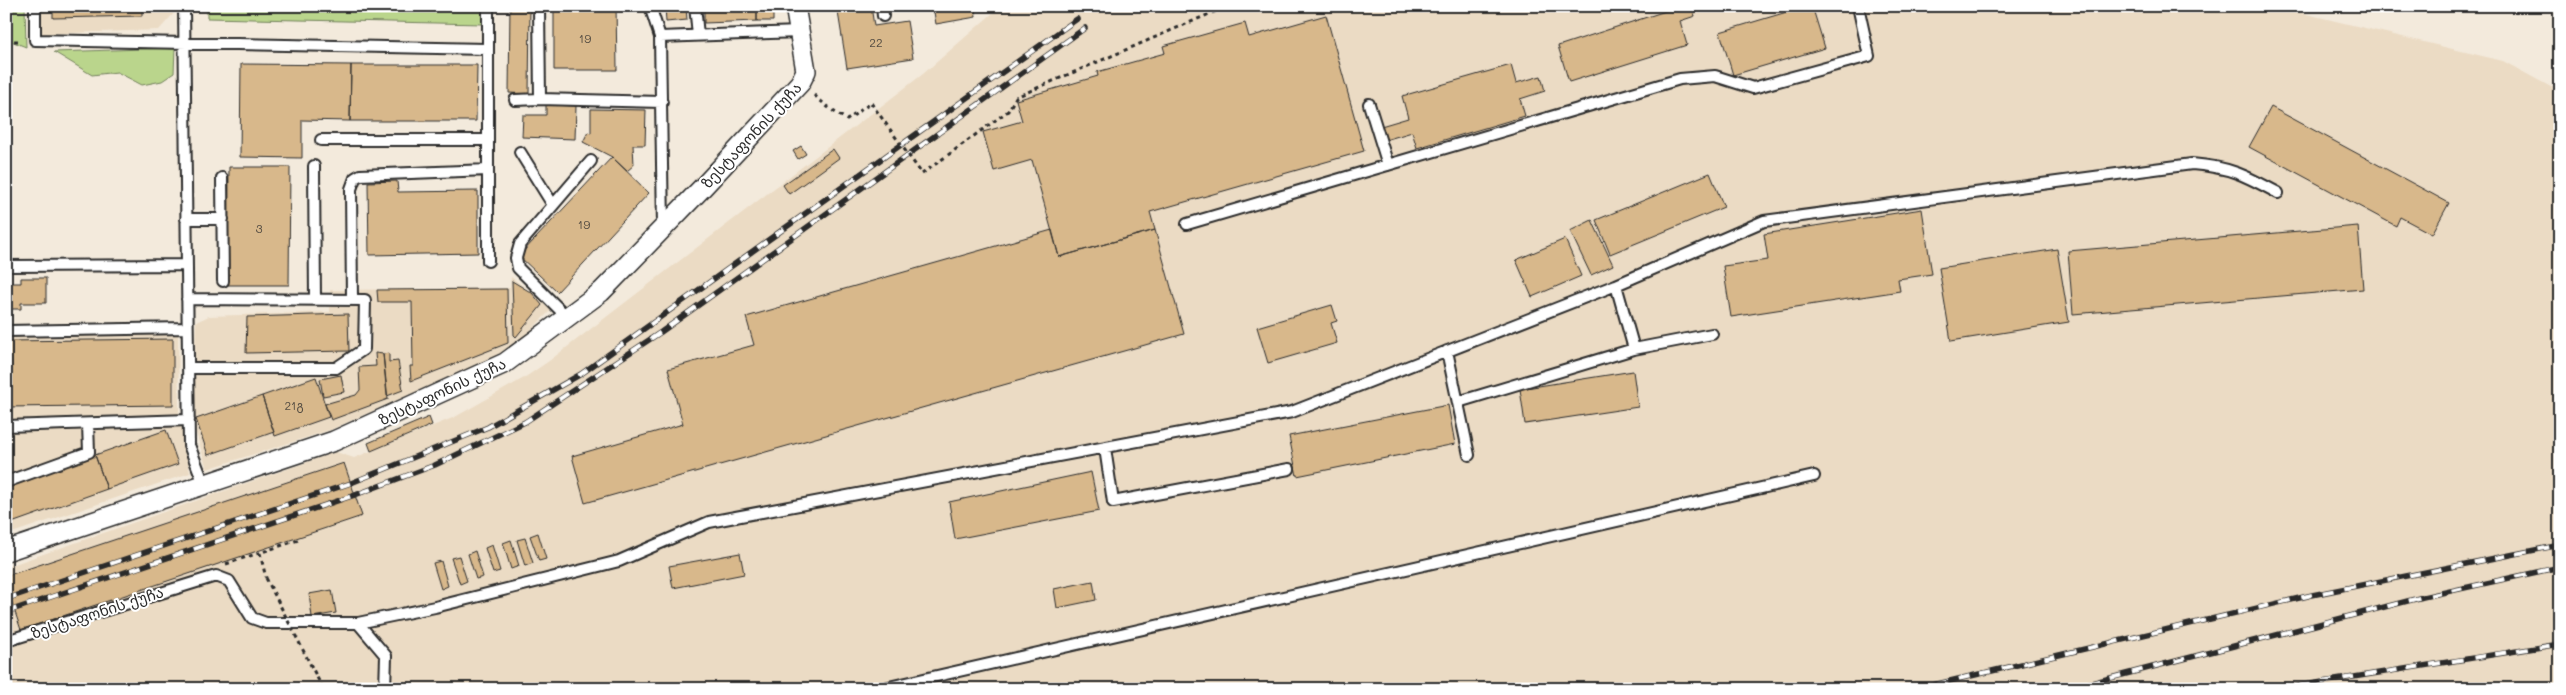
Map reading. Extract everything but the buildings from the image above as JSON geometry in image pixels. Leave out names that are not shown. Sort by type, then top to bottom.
[{"type":"street","name":"ზესტაფონის ქუჩა","points":[[6,551],[334,441],[505,363],[601,292],[800,83],[806,71],[796,6]]},
{"type":"lane","points":[[35,6],[35,40],[487,49]]},
{"type":"lane","points":[[184,6],[189,445],[204,484]]},
{"type":"lane","points":[[488,6],[488,261]]},
{"type":"lane","points":[[539,6],[540,99]]},
{"type":"lane","points":[[650,6],[660,36],[663,227]]},
{"type":"lane","points":[[695,6],[698,35]]},
{"type":"lane","points":[[1187,224],[1680,80],[1715,76],[1753,88],[1870,56],[1858,6]]},
{"type":"lane","points":[[660,36],[800,32]]},
{"type":"lane","points":[[515,100],[662,102]]},
{"type":"lane","points":[[1369,104],[1388,165]]},
{"type":"lane","points":[[321,140],[487,140]]},
{"type":"lane","points":[[520,152],[553,205]]},
{"type":"lane","points":[[567,317],[518,268],[516,258],[520,244],[590,161]]},
{"type":"lane","name":"ზესტაფონის ქუჩა","points":[[6,641],[216,576],[229,581],[252,618],[266,624],[358,622],[435,607],[619,561],[709,522],[1292,412],[1616,285],[1764,221],[2192,164],[2220,167],[2249,177],[2278,193]]},
{"type":"lane","points":[[314,166],[315,300]]},
{"type":"lane","points":[[352,300],[351,189],[355,178],[360,175],[488,170]]},
{"type":"lane","points":[[222,178],[223,281]]},
{"type":"lane","points":[[186,219],[223,219]]},
{"type":"lane","points":[[6,266],[187,265]]},
{"type":"lane","points":[[1616,285],[1634,349]]},
{"type":"lane","points":[[187,299],[364,300],[364,349],[336,368],[188,368]]},
{"type":"lane","points":[[6,331],[187,328]]},
{"type":"lane","points":[[1458,402],[1634,349],[1712,334]]},
{"type":"lane","points":[[1447,351],[1468,455]]},
{"type":"lane","points":[[6,426],[188,420]]},
{"type":"lane","points":[[6,482],[90,452],[88,424]]},
{"type":"lane","points":[[1105,448],[1113,502],[1289,469]]},
{"type":"lane","points":[[880,689],[1814,476]]},
{"type":"lane","points":[[358,622],[386,656],[385,689]]},
{"type":"path","points":[[800,83],[830,109],[847,120],[870,102],[922,174],[1008,111],[1016,97],[1228,6]]},
{"type":"path","points":[[224,565],[298,540]]},
{"type":"path","points":[[260,553],[266,578],[323,689]]},
{"type":"shaded area","points":[[37,6],[175,6],[175,12],[159,30],[37,34]]},
{"type":"shaded area","points":[[1001,6],[2273,6],[2503,61],[2560,92],[2560,689],[6,689],[6,567],[336,452],[354,458],[455,417],[524,378],[549,361],[923,74]]},
{"type":"shaded area","points":[[511,277],[552,309],[512,349],[330,430],[207,469],[193,423],[196,322],[209,316],[330,312],[330,290],[510,288]]},
{"type":"shaded area","points":[[178,324],[179,414],[190,473],[6,535],[6,327]]},
{"type":"green space","points":[[6,6],[25,6],[26,47],[6,39]]},
{"type":"green space","points":[[207,6],[482,6],[482,24],[207,18]]},
{"type":"green space","points":[[175,48],[174,73],[162,81],[142,85],[117,72],[92,75],[54,52]]},
{"type":"railway","points":[[6,599],[351,483],[488,427],[581,374],[1077,19]]},
{"type":"railway","points":[[6,612],[355,495],[435,465],[525,422],[661,332],[1085,28]]},
{"type":"railway","points":[[1916,689],[2312,595],[2560,545]]},
{"type":"railway","points":[[2068,689],[2423,597],[2560,567]]},
{"type":"railway","points":[[2278,689],[2560,644]]}]
